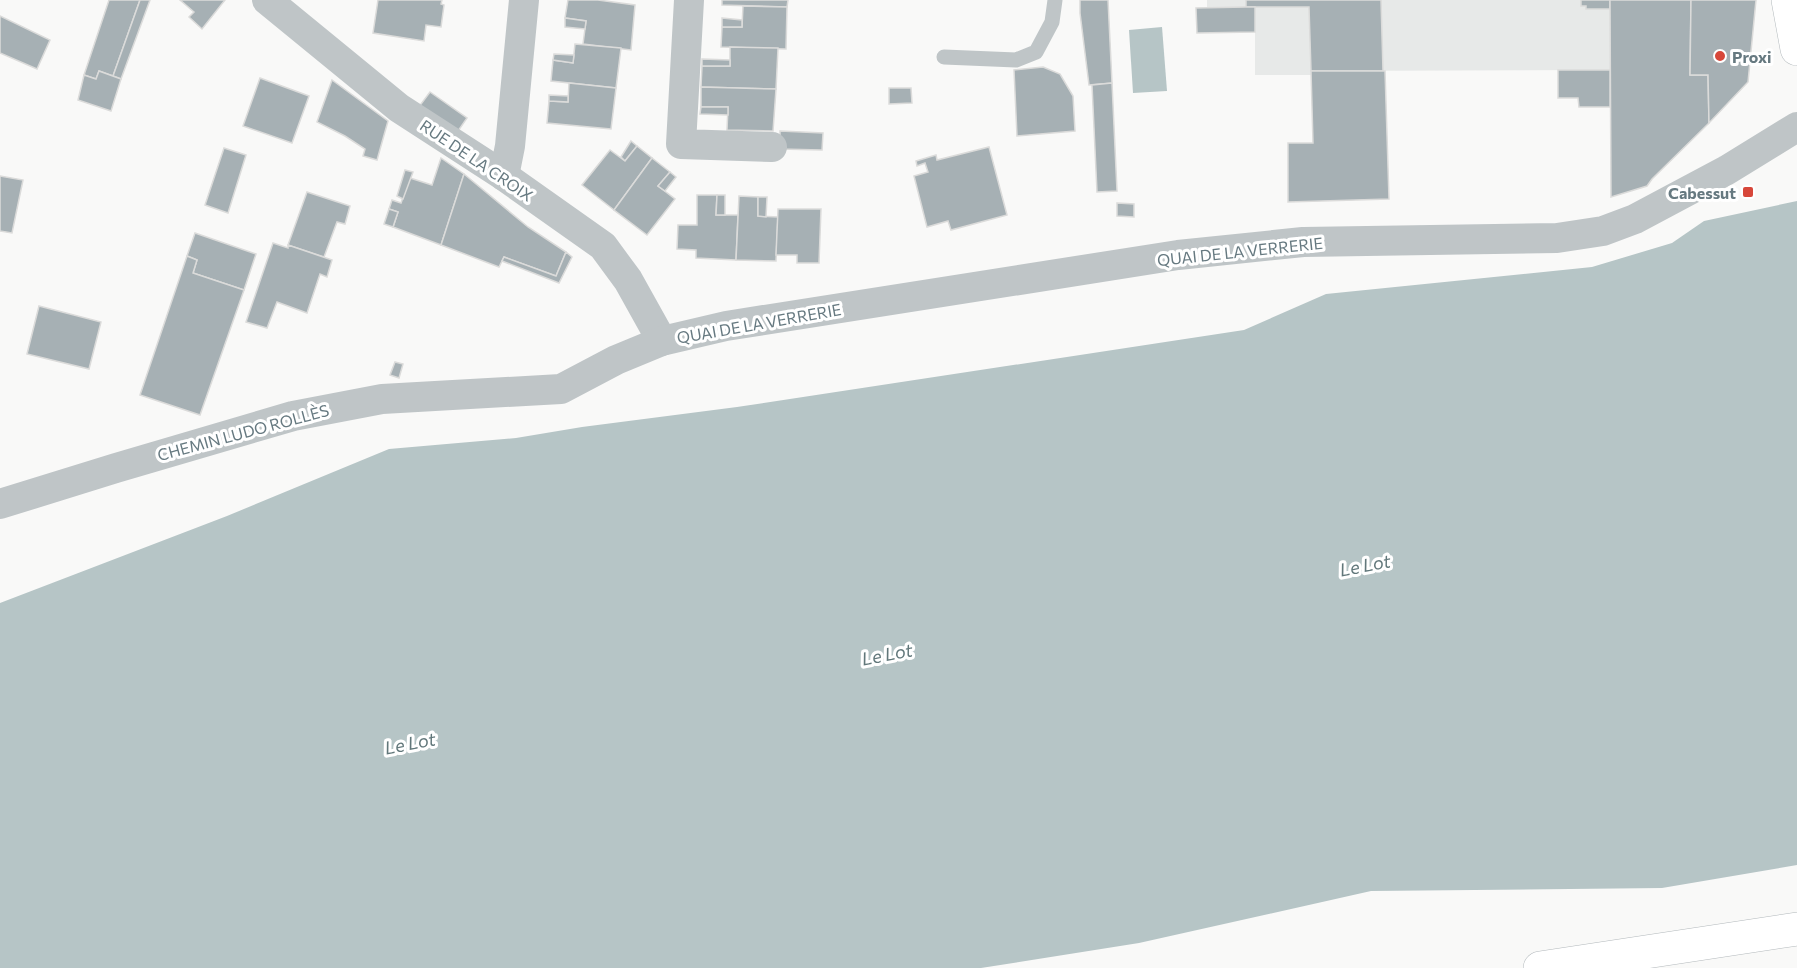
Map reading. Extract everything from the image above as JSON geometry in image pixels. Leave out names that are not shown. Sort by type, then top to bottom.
[{"type":"main road","points":[[1788,0],[1797,49]]},
{"type":"main road","points":[[1540,968],[1797,929]]},
{"type":"street","name":"RUE DE LA CROIX","points":[[267,0],[399,108],[504,176],[603,246],[628,280],[662,340]]},
{"type":"street","points":[[504,176],[510,146],[524,0]]},
{"type":"street","points":[[689,0],[681,144],[772,147]]},
{"type":"street","name":"QUAI DE LA VERRERIE","points":[[662,340],[726,326],[1178,255],[1303,242],[1557,238],[1603,231],[1635,219],[1727,170],[1797,127]]},
{"type":"street","name":"CHEMIN LUDO ROLLÈS","points":[[0,504],[293,416],[382,399],[561,389],[616,360],[662,340]]},
{"type":"lane","points":[[944,57],[1016,60],[1036,52],[1052,22],[1055,0]]},
{"type":"shaded area","points":[[1207,0],[1610,0],[1610,70],[1312,71],[1311,75],[1255,75],[1255,7],[1207,7]]},
{"type":"water","points":[[1162,27],[1167,91],[1133,93],[1129,30]]},
{"type":"water","name":"Le Lot","points":[[1797,201],[1797,865],[1662,888],[1371,891],[1139,943],[981,968],[0,968],[0,603],[227,516],[389,449],[516,438],[1244,330],[1326,294],[1592,267],[1672,243],[1704,221]]},
{"type":"building","points":[[109,0],[140,0],[113,76],[99,71],[96,79],[84,75]]},
{"type":"building","points":[[140,0],[150,0],[121,79],[113,76]]},
{"type":"building","points":[[180,0],[225,0],[202,29],[189,17],[194,12]]},
{"type":"building","points":[[378,0],[442,0],[441,4],[444,5],[441,27],[426,25],[424,41],[373,33]]},
{"type":"building","points":[[568,0],[598,0],[635,5],[631,50],[583,44],[586,21],[565,18]]},
{"type":"building","points":[[722,0],[788,0],[787,7],[722,5]]},
{"type":"building","points":[[1080,0],[1108,0],[1112,83],[1089,85]]},
{"type":"building","points":[[1246,0],[1381,0],[1383,71],[1311,71],[1309,7],[1246,7]]},
{"type":"building","points":[[1581,0],[1610,0],[1610,9],[1586,9],[1586,6],[1581,6]]},
{"type":"building","points":[[1610,0],[1691,0],[1690,75],[1708,75],[1709,123],[1647,186],[1611,197]]},
{"type":"building","name":"Proxi","points":[[1691,0],[1756,0],[1748,82],[1709,123],[1708,75],[1690,75]]},
{"type":"building","points":[[743,6],[787,7],[786,49],[721,47],[722,27],[742,27]]},
{"type":"building","points":[[1255,7],[1255,32],[1197,33],[1196,8]]},
{"type":"building","points":[[0,16],[50,40],[37,69],[0,53]]},
{"type":"building","points":[[565,18],[586,21],[585,29],[565,27]]},
{"type":"building","points":[[722,18],[742,20],[742,27],[722,27]]},
{"type":"building","points":[[575,44],[621,48],[616,88],[551,81],[553,60],[573,63]]},
{"type":"building","points":[[730,47],[778,48],[776,89],[701,87],[702,66],[730,66]]},
{"type":"building","points":[[554,54],[574,55],[573,63],[553,60]]},
{"type":"building","points":[[702,59],[730,60],[730,66],[702,66]]},
{"type":"building","points":[[1043,67],[1060,74],[1073,96],[1075,131],[1017,136],[1014,70]]},
{"type":"building","points":[[1558,70],[1610,70],[1610,107],[1579,107],[1578,98],[1558,98]]},
{"type":"building","points":[[99,71],[121,79],[111,111],[78,100],[84,75],[96,79]]},
{"type":"building","points":[[1311,71],[1385,71],[1389,199],[1288,202],[1288,143],[1313,143]]},
{"type":"building","points":[[260,78],[309,96],[292,143],[243,126]]},
{"type":"building","points":[[332,80],[388,121],[377,160],[363,156],[365,149],[317,122]]},
{"type":"building","points":[[569,83],[616,88],[611,129],[547,123],[549,101],[568,102]]},
{"type":"building","points":[[1112,83],[1117,191],[1097,192],[1092,85]]},
{"type":"building","points":[[701,87],[776,89],[773,131],[727,130],[728,107],[701,107]]},
{"type":"building","points":[[889,88],[911,88],[912,103],[889,104]]},
{"type":"building","points":[[430,92],[467,118],[456,134],[418,108]]},
{"type":"building","points":[[549,95],[568,96],[568,102],[549,101]]},
{"type":"building","points":[[701,107],[728,107],[728,115],[700,114]]},
{"type":"building","points":[[780,131],[823,133],[822,150],[780,149]]},
{"type":"building","points":[[631,141],[637,146],[625,161],[621,157]]},
{"type":"building","points":[[637,146],[652,158],[614,210],[582,185],[610,150],[625,161]]},
{"type":"building","points":[[989,147],[1007,215],[951,230],[948,221],[927,227],[914,176],[928,172],[925,163],[917,166],[916,161],[936,155],[937,160]]},
{"type":"building","points":[[224,148],[246,155],[228,213],[205,205]]},
{"type":"building","points":[[441,158],[464,174],[441,245],[393,227],[398,212],[389,209],[392,200],[401,203],[410,178],[432,185]]},
{"type":"building","points":[[652,158],[670,172],[658,186],[675,199],[647,235],[614,210]]},
{"type":"building","points":[[405,170],[413,172],[403,199],[397,196]]},
{"type":"building","points":[[670,172],[676,177],[665,191],[658,186]]},
{"type":"building","points":[[464,174],[528,227],[566,252],[556,276],[504,257],[499,267],[441,245]]},
{"type":"building","points":[[0,176],[23,180],[12,233],[0,231]]},
{"type":"building","points":[[307,192],[350,206],[345,224],[337,222],[324,257],[288,245]]},
{"type":"building","points":[[697,195],[717,195],[716,215],[738,215],[736,260],[696,258],[696,250],[677,249],[678,225],[697,225]]},
{"type":"building","points":[[717,195],[725,195],[725,215],[716,215]]},
{"type":"building","points":[[739,196],[758,197],[758,216],[778,217],[776,261],[736,260]]},
{"type":"building","points":[[758,197],[767,197],[766,217],[758,216]]},
{"type":"building","points":[[1117,203],[1134,204],[1134,217],[1117,216]]},
{"type":"building","points":[[389,209],[398,212],[393,227],[384,224]]},
{"type":"building","points":[[778,209],[821,209],[819,263],[797,263],[797,255],[776,255]]},
{"type":"building","points":[[195,233],[256,254],[244,290],[193,273],[197,260],[187,256]]},
{"type":"building","points":[[273,243],[288,248],[288,245],[332,260],[327,277],[320,274],[307,313],[277,302],[267,328],[246,322]]},
{"type":"building","points":[[566,252],[572,257],[559,283],[502,261],[504,257],[556,276]]},
{"type":"building","points":[[187,256],[197,260],[193,273],[244,290],[200,415],[140,395]]},
{"type":"building","points":[[39,306],[101,322],[89,369],[27,354]]},
{"type":"building","points":[[395,362],[403,364],[399,378],[390,375]]},
{"type":"place","name":"Proxi","points":[[1720,56]]},
{"type":"place","name":"Cabessut","points":[[1748,192]]}]
